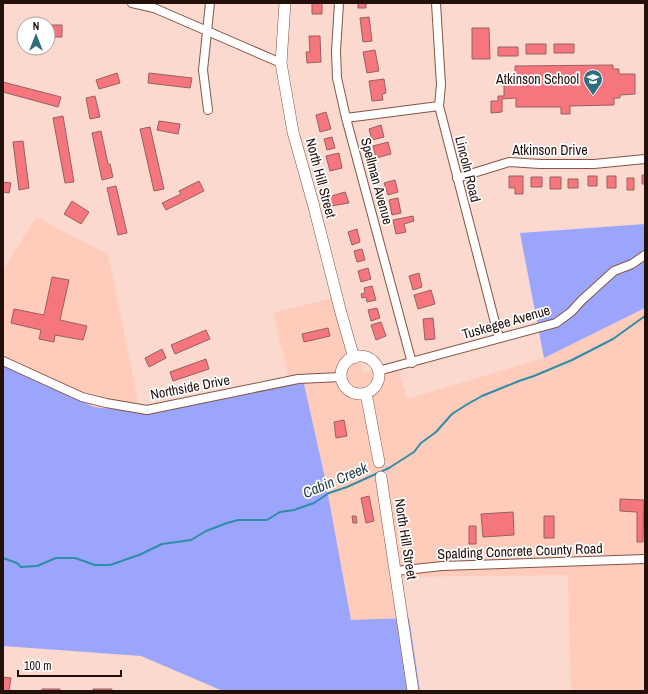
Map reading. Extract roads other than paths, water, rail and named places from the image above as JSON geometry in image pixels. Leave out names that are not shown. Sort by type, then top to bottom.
[{"type":"street","points":[[132,3],[154,8],[281,63]]},
{"type":"street","points":[[208,110],[203,70],[210,3]]},
{"type":"street","name":"North Hill Street","points":[[285,3],[281,63],[293,132],[354,358]]},
{"type":"street","name":"Spellman Avenue","points":[[339,3],[336,51],[337,78],[346,118],[412,363]]},
{"type":"street","name":"Lincoln Road","points":[[436,3],[441,85],[439,106],[499,338]]},
{"type":"street","points":[[346,118],[439,106]]},
{"type":"street","name":"Atkinson Drive","points":[[457,178],[509,162],[540,164],[594,164],[645,159]]},
{"type":"street","name":"Tuskegee Avenue","points":[[378,371],[412,363],[556,322],[571,312],[614,271],[632,264],[645,255]]},
{"type":"street","points":[[360,357],[372,361],[378,371],[378,382],[375,387],[366,393],[355,393],[349,391],[342,382],[341,377],[344,365],[348,360],[354,358],[360,357]]},
{"type":"street","name":"Northside Drive","points":[[3,361],[82,397],[147,410],[298,379],[341,377]]},
{"type":"street","name":"North Hill Street","points":[[366,393],[379,462],[413,691]]},
{"type":"street","name":"Spalding Concrete County Road","points":[[396,572],[442,566],[645,560]]},
{"type":"waterway","name":"Cabin Creek","points":[[3,558],[17,563],[21,567],[37,566],[56,558],[75,558],[95,565],[110,565],[139,555],[162,544],[191,540],[206,531],[227,523],[238,520],[267,520],[280,512],[294,510],[314,503],[329,493],[347,487],[389,468],[414,452],[421,443],[436,432],[452,414],[466,405],[482,396],[572,360],[613,339],[645,316]]},
{"type":"place","name":"Atkinson School","points":[[593,96]]}]
